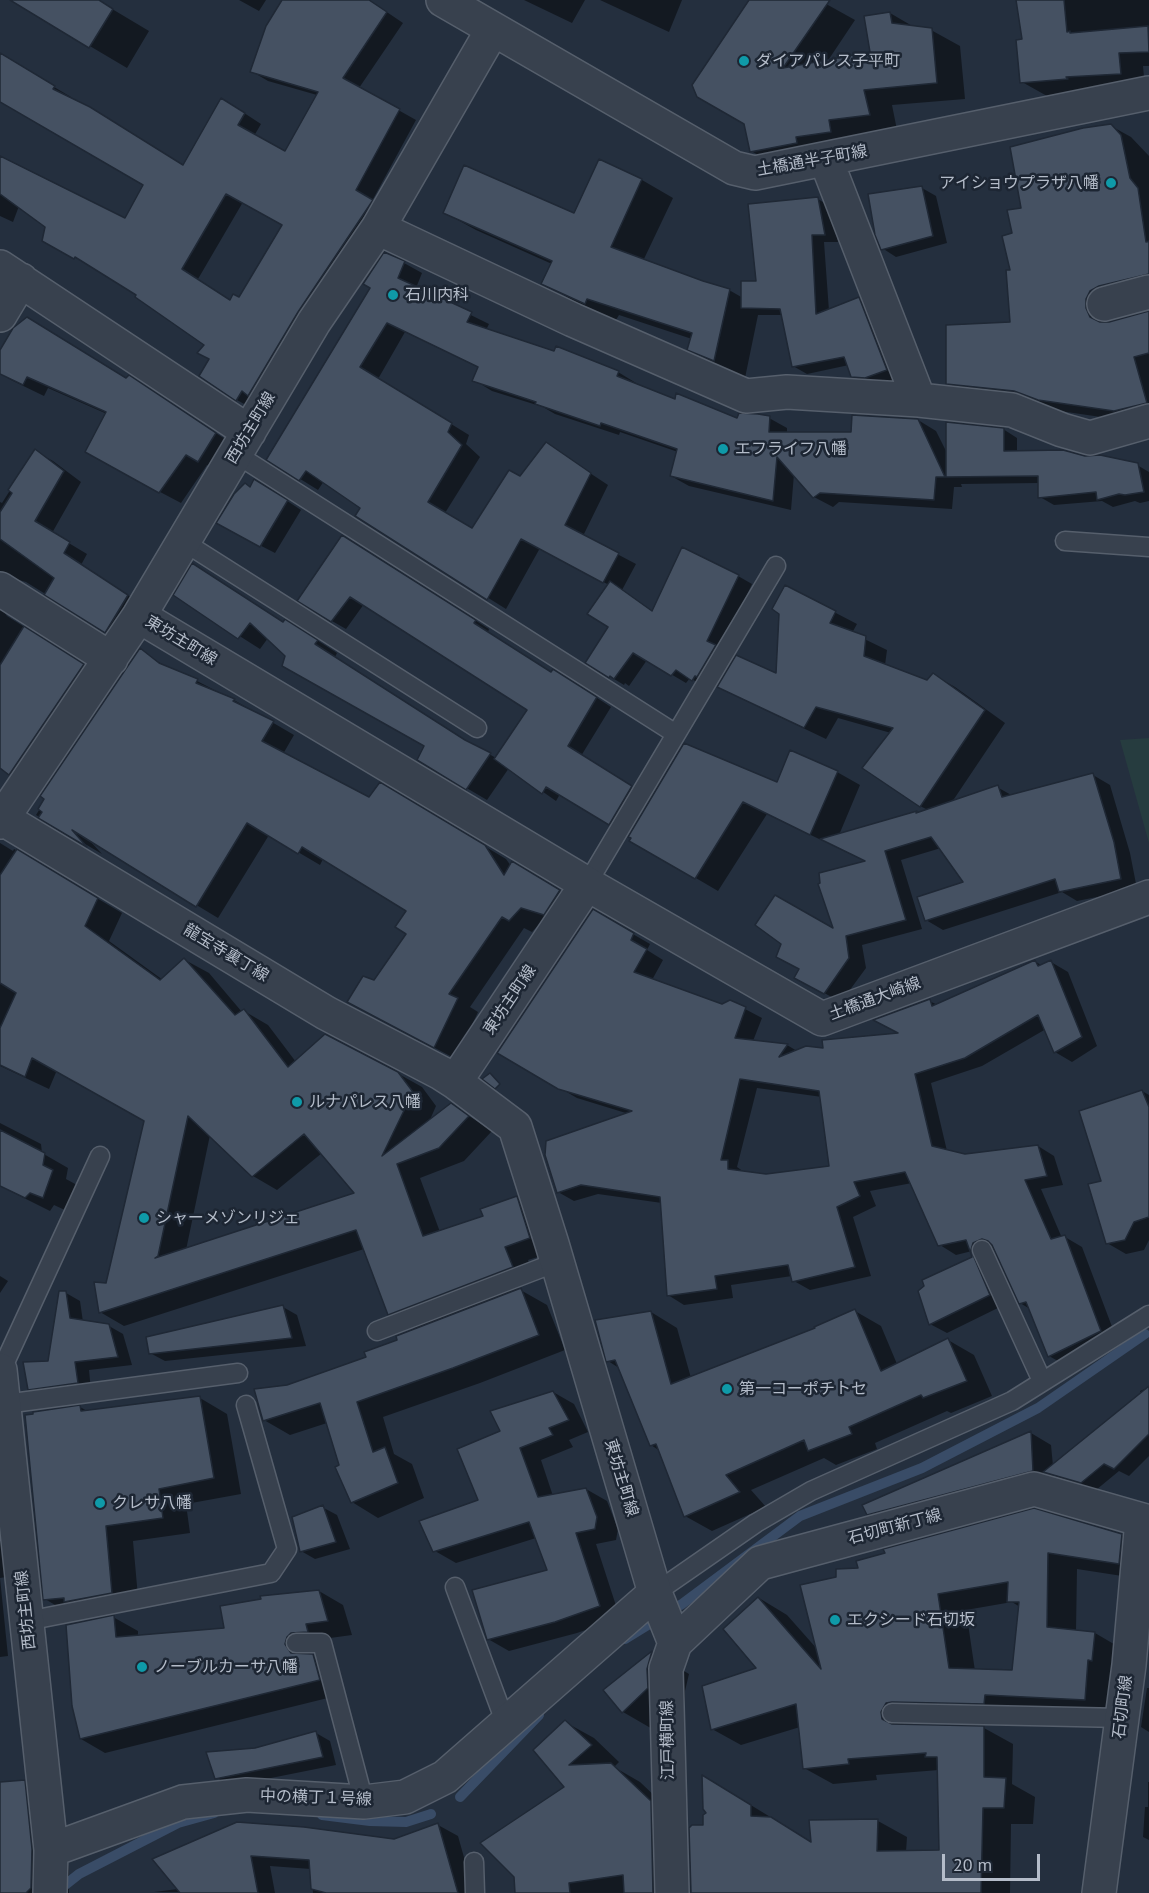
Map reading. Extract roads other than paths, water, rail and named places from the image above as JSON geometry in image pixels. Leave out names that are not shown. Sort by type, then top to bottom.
[{"type":"street","name":"土橋通半子町線","points":[[444,0],[734,168],[754,173],[1149,93]]},
{"type":"street","name":"西坊主町線","points":[[1,819],[139,616],[315,322],[378,228],[493,29]]},
{"type":"street","points":[[826,160],[919,400]]},
{"type":"street","points":[[378,228],[573,320],[746,396],[787,392],[919,400],[1012,410],[1062,430],[1090,438],[1149,421]]},
{"type":"street","points":[[0,315],[11,274],[242,443]]},
{"type":"street","points":[[1104,304],[1149,292]]},
{"type":"street","points":[[0,589],[111,659]]},
{"type":"street","name":"東坊主町線","points":[[139,616],[587,884],[455,1083],[515,1127],[664,1616]]},
{"type":"street","name":"龍宝寺裏丁線","points":[[1,819],[326,1013],[441,1073],[455,1083]]},
{"type":"street","name":"土橋通大崎線","points":[[587,884],[822,1019],[1149,897]]},
{"type":"street","name":"西坊主町線","points":[[1,1371],[5,1404],[7,1502],[27,1621],[51,1850]]},
{"type":"street","name":"石切町新丁線","points":[[664,1616],[760,1563],[1034,1489],[1145,1521]]},
{"type":"street","name":"石切町線","points":[[1099,1893],[1145,1521]]},
{"type":"street","name":"中の横丁１号線","points":[[51,1850],[183,1803],[247,1795],[364,1803],[405,1797],[445,1777],[506,1724],[664,1616]]},
{"type":"street","name":"江戸横町線","points":[[664,1616],[672,1893]]},
{"type":"street","points":[[50,1888],[51,1850]]},
{"type":"lane","points":[[242,443],[676,735]]},
{"type":"lane","points":[[1065,541],[1149,547]]},
{"type":"lane","points":[[184,542],[477,728]]},
{"type":"lane","points":[[587,884],[776,566]]},
{"type":"lane","points":[[1,1371],[100,1156]]},
{"type":"lane","points":[[982,1250],[1042,1381]]},
{"type":"lane","points":[[377,1331],[557,1262]]},
{"type":"lane","points":[[664,1616],[756,1523],[811,1491],[1012,1401],[1149,1315]]},
{"type":"lane","points":[[5,1404],[238,1373]]},
{"type":"lane","points":[[27,1621],[271,1573],[287,1549],[246,1405]]},
{"type":"lane","points":[[455,1587],[506,1724]]},
{"type":"lane","points":[[296,1643],[322,1643],[364,1803]]},
{"type":"lane","points":[[892,1713],[1122,1718]]},
{"type":"lane","points":[[474,1862],[475,1893]]},
{"type":"waterway","points":[[625,1639],[682,1604],[800,1516],[922,1468],[1038,1408],[1145,1334]]},
{"type":"waterway","points":[[460,1797],[539,1715]]},
{"type":"waterway","points":[[55,1893],[79,1874],[178,1823],[214,1813]]},
{"type":"waterway","points":[[322,1815],[370,1821],[406,1822],[431,1814]]},
{"type":"place","name":"ダイアパレス子平町","points":[[744,61]]},
{"type":"place","name":"アイショウプラザ八幡","points":[[1111,183]]},
{"type":"place","name":"石川内科","points":[[393,295]]},
{"type":"place","name":"エフライフ八幡","points":[[723,449]]},
{"type":"place","name":"ルナパレス八幡","points":[[297,1102]]},
{"type":"place","name":"シャーメゾンリジェ","points":[[144,1218]]},
{"type":"place","name":"第一コーポチトセ","points":[[727,1389]]},
{"type":"place","name":"クレサ八幡","points":[[100,1503]]},
{"type":"place","name":"エクシード石切坂","points":[[835,1620]]},
{"type":"place","name":"ノーブルカーサ八幡","points":[[142,1667]]}]
